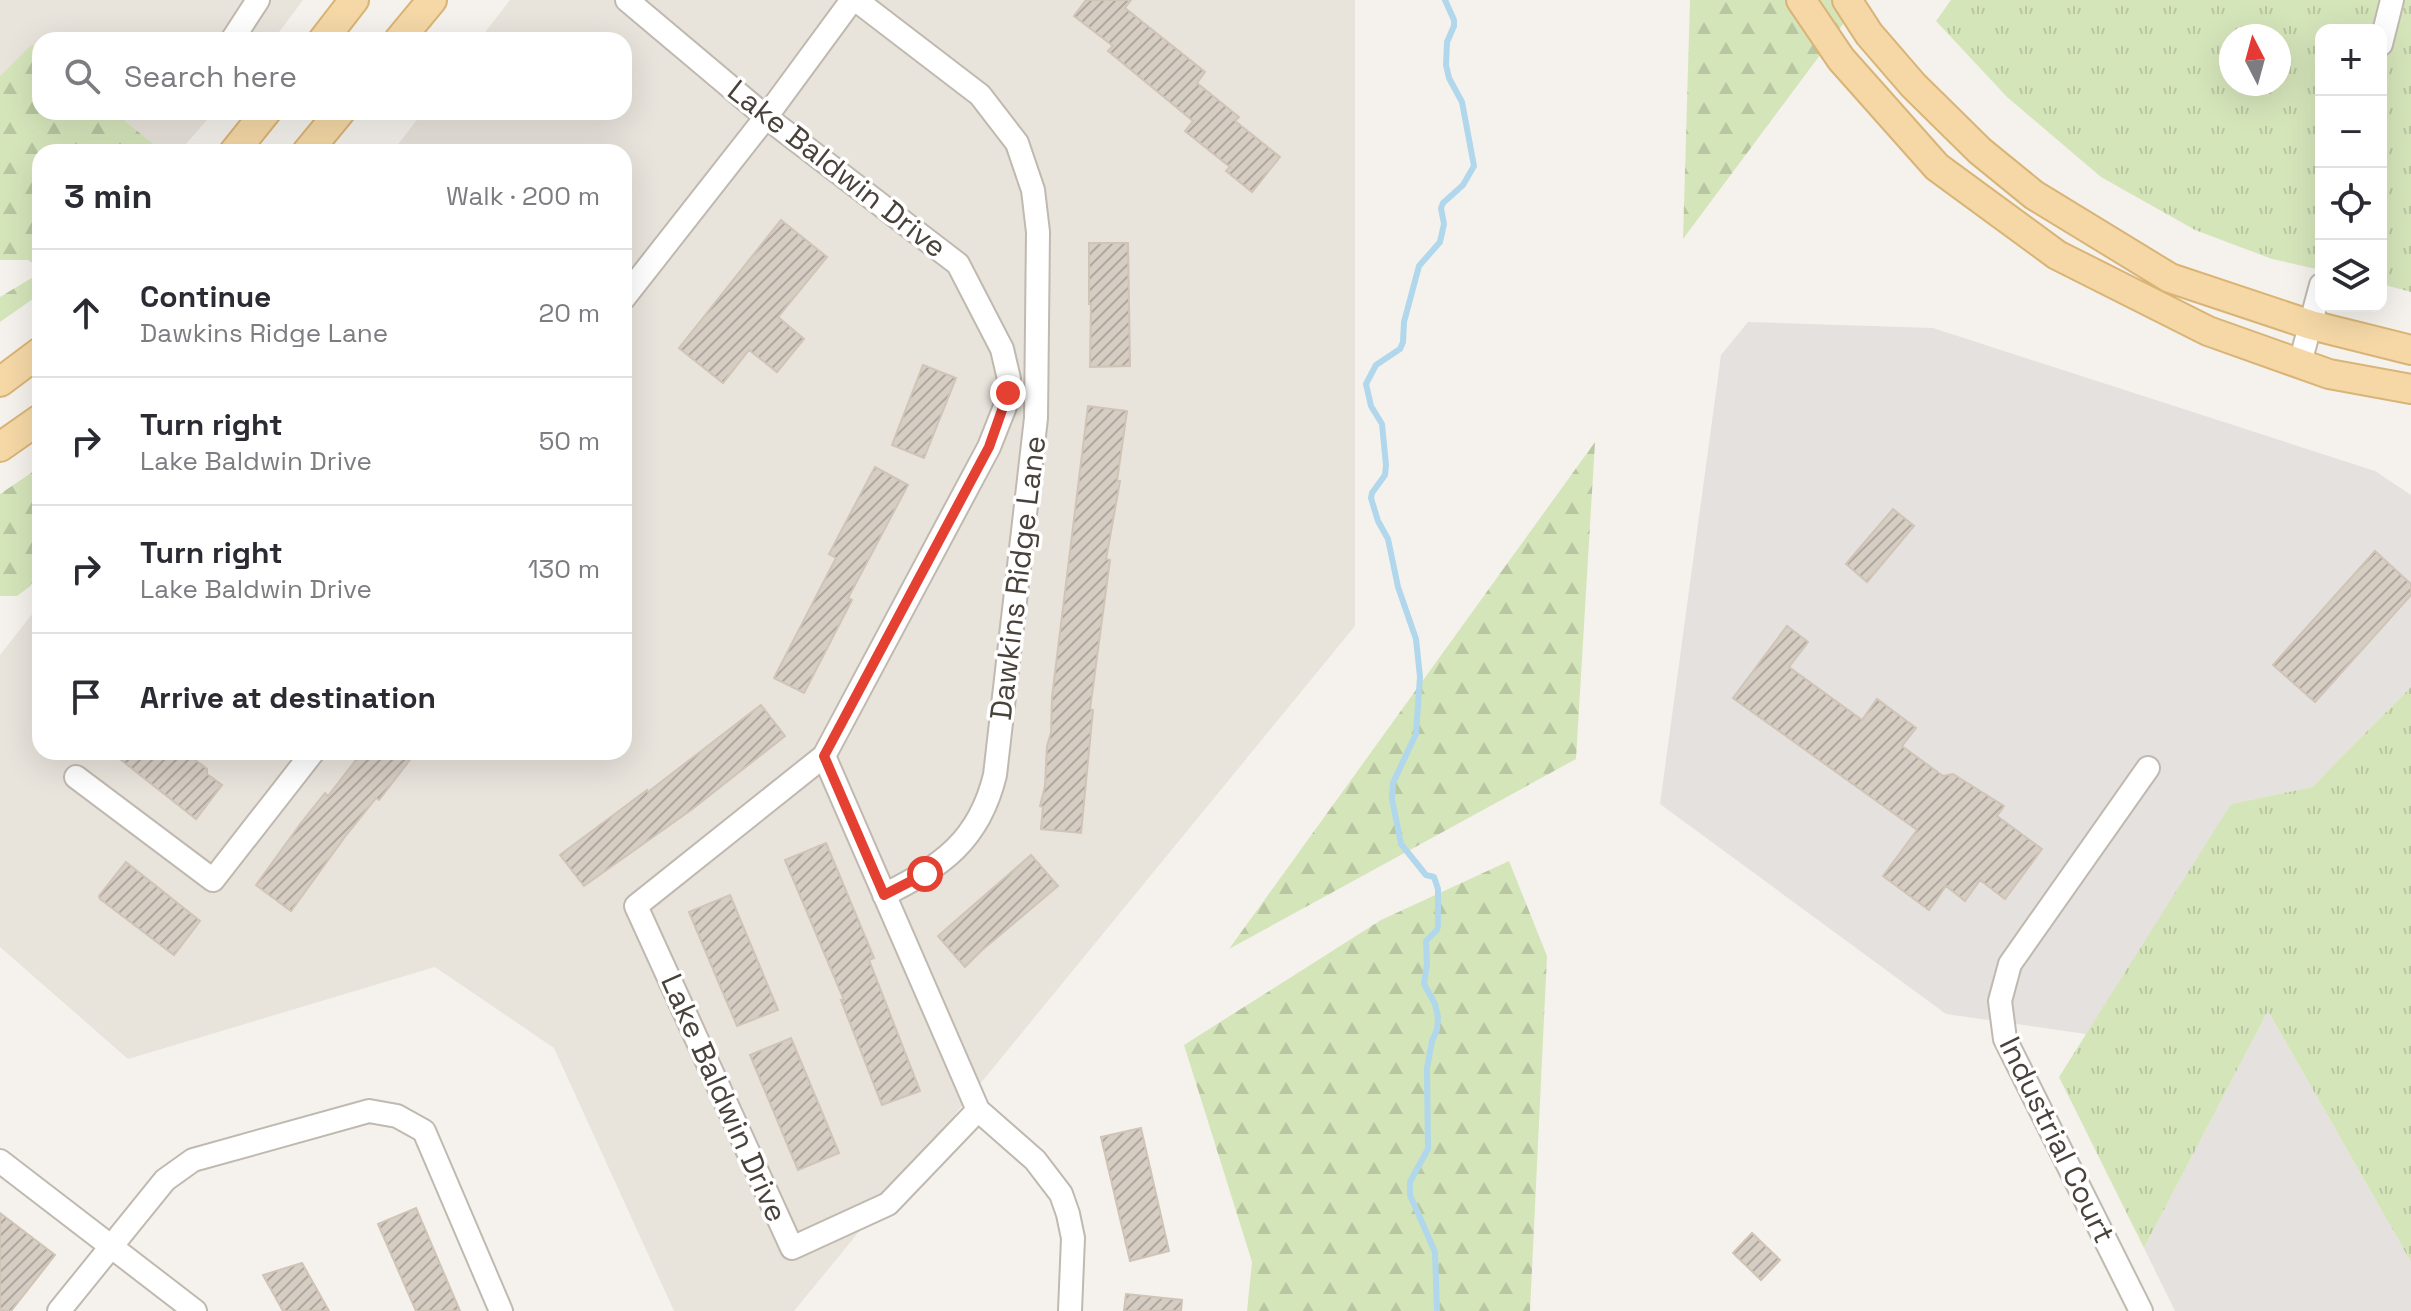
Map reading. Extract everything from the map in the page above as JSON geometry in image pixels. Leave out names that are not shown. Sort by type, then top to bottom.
[{"type":"main road","points":[[329,32],[354,0]]},
{"type":"main road","points":[[406,32],[432,0]]},
{"type":"main road","points":[[1801,0],[1841,59],[1937,167],[2057,255],[2208,331],[2329,374],[2411,389]]},
{"type":"main road","points":[[1847,0],[1869,34],[1913,85],[1980,151],[2034,195],[2170,278],[2311,325],[2411,350]]},
{"type":"main road","points":[[240,144],[260,120]]},
{"type":"main road","points":[[314,144],[333,120]]},
{"type":"main road","points":[[0,382],[32,358]]},
{"type":"main road","points":[[0,447],[32,425]]},
{"type":"street","points":[[237,32],[258,0]]},
{"type":"street","name":"Lake Baldwin Drive","points":[[627,0],[766,117],[958,264],[1002,349],[1009,379],[1006,404],[989,447],[824,756],[636,906],[792,1248],[888,1204],[978,1110]]},
{"type":"street","points":[[632,288],[854,0]]},
{"type":"street","name":"Dawkins Ridge Lane","points":[[854,0],[980,95],[992,108],[1017,143],[1027,167],[1038,232],[1036,418],[995,775],[983,812],[963,841],[935,868],[884,895]]},
{"type":"street","points":[[2386,24],[2392,0]]},
{"type":"street","points":[[2300,363],[2315,309]]},
{"type":"street","points":[[824,756],[978,1110],[1035,1160],[1061,1194],[1073,1238],[1070,1311]]},
{"type":"street","points":[[76,777],[213,880],[307,760]]},
{"type":"street","name":"Industrial Court","points":[[2141,1311],[2005,1039],[2000,1001],[2010,964],[2148,768]]},
{"type":"street","points":[[59,1311],[165,1180],[193,1160],[369,1111],[397,1116],[424,1131],[501,1311]]},
{"type":"street","points":[[0,1161],[195,1311]]},
{"type":"shaded area","points":[[0,0],[303,0],[279,32],[32,32],[32,44],[0,76]]},
{"type":"shaded area","points":[[510,0],[1355,0],[1355,626],[794,1311],[674,1311],[554,1048],[435,967],[128,1059],[0,947],[0,655],[32,614],[32,760],[632,760],[632,144],[398,144],[417,120],[632,120],[632,32],[485,32]]},
{"type":"shaded area","points":[[124,120],[207,120],[186,144],[153,144]]},
{"type":"shaded area","points":[[1748,322],[1933,328],[2375,471],[2411,495],[2411,687],[2312,787],[2231,804],[2100,1036],[1946,1014],[1660,804],[1721,355]]},
{"type":"shaded area","points":[[2268,1011],[2411,1262],[2411,1311],[2175,1311],[2144,1248]]},
{"type":"green space","points":[[1690,0],[1861,0],[1683,239]]},
{"type":"green space","points":[[1951,0],[2411,0],[2411,292],[2387,286],[2387,24],[2315,24],[2315,269],[2272,259],[2195,230],[2101,177],[2007,97],[1936,21]]},
{"type":"green space","points":[[32,44],[32,120],[124,120],[153,144],[32,144],[32,263],[0,260],[0,76]]},
{"type":"green space","points":[[32,278],[32,300],[0,322],[0,297]]},
{"type":"green space","points":[[1595,442],[1576,759],[1229,949]]},
{"type":"green space","points":[[32,472],[32,583],[17,596],[0,596],[0,494]]},
{"type":"green space","points":[[2411,687],[2411,1262],[2268,1011],[2144,1248],[2059,1077],[2231,804],[2312,787]]},
{"type":"green space","points":[[1509,861],[1547,956],[1530,1311],[1247,1311],[1252,1262],[1184,1045],[1381,920]]},
{"type":"building","points":[[1086,0],[1131,0],[1125,8],[1205,72],[1197,83],[1239,117],[1235,121],[1280,157],[1252,192],[1226,171],[1230,167],[1185,131],[1193,121],[1108,51],[1113,46],[1074,16]]},
{"type":"building","points":[[781,220],[827,257],[778,317],[804,339],[777,372],[749,350],[723,383],[679,348]]},
{"type":"building","points":[[1089,243],[1128,243],[1130,366],[1090,367]]},
{"type":"building","points":[[923,365],[956,378],[924,458],[892,445]]},
{"type":"building","points":[[1088,406],[1127,411],[1117,481],[1120,481],[1106,559],[1110,560],[1090,709],[1093,710],[1081,833],[1041,829],[1043,807],[1040,806],[1045,786],[1052,697]]},
{"type":"building","points":[[875,467],[908,485],[848,598],[852,600],[804,693],[774,678],[836,558],[829,554]]},
{"type":"building","points":[[1893,509],[1914,526],[1867,582],[1846,564]]},
{"type":"building","points":[[2375,551],[2411,584],[2411,595],[2315,702],[2273,665]]},
{"type":"building","points":[[1787,626],[1808,642],[1789,667],[1862,720],[1877,699],[1916,728],[1902,746],[1943,776],[1953,774],[2004,806],[1997,816],[2042,849],[2005,899],[1980,880],[1965,901],[1946,886],[1929,910],[1883,876],[1917,830],[1733,698]]},
{"type":"building","points":[[761,705],[785,736],[691,810],[584,886],[560,855]]},
{"type":"building","points":[[121,760],[195,760],[207,769],[207,774],[222,785],[196,819]]},
{"type":"building","points":[[356,760],[410,760],[347,834],[291,911],[256,885],[325,793],[328,796]]},
{"type":"building","points":[[826,843],[874,958],[869,960],[920,1091],[882,1105],[841,1000],[844,1000],[785,860]]},
{"type":"building","points":[[1031,855],[1058,886],[965,967],[938,936]]},
{"type":"building","points":[[126,862],[200,921],[174,955],[100,899],[99,896]]},
{"type":"building","points":[[730,895],[778,1010],[737,1026],[689,912]]},
{"type":"building","points":[[791,1038],[839,1153],[798,1170],[750,1055]]},
{"type":"building","points":[[1141,1128],[1169,1251],[1130,1261],[1101,1137]]},
{"type":"building","points":[[416,1208],[460,1311],[416,1311],[378,1224]]},
{"type":"building","points":[[0,1213],[55,1255],[11,1311],[0,1311]]},
{"type":"building","points":[[1752,1233],[1780,1260],[1761,1280],[1733,1253]]},
{"type":"building","points":[[302,1263],[329,1311],[283,1311],[263,1275]]},
{"type":"building","points":[[1126,1294],[1182,1300],[1181,1311],[1124,1311]]},
{"type":"waterway","points":[[1437,1311],[1435,1252],[1410,1195],[1410,1182],[1428,1149],[1427,1068],[1438,1017],[1424,984],[1426,941],[1438,926],[1438,889],[1434,877],[1426,875],[1401,844],[1392,799],[1393,783],[1416,734],[1420,677],[1416,639],[1398,587],[1388,539],[1371,498],[1385,475],[1386,465],[1382,424],[1371,406],[1366,384],[1376,365],[1400,349],[1419,266],[1440,242],[1444,224],[1443,203],[1463,185],[1474,166],[1462,102],[1449,78],[1446,65],[1447,42],[1454,20],[1445,0]]},
{"type":"route","points":[[925,874],[884,895],[824,756],[989,447],[1008,393]]}]
